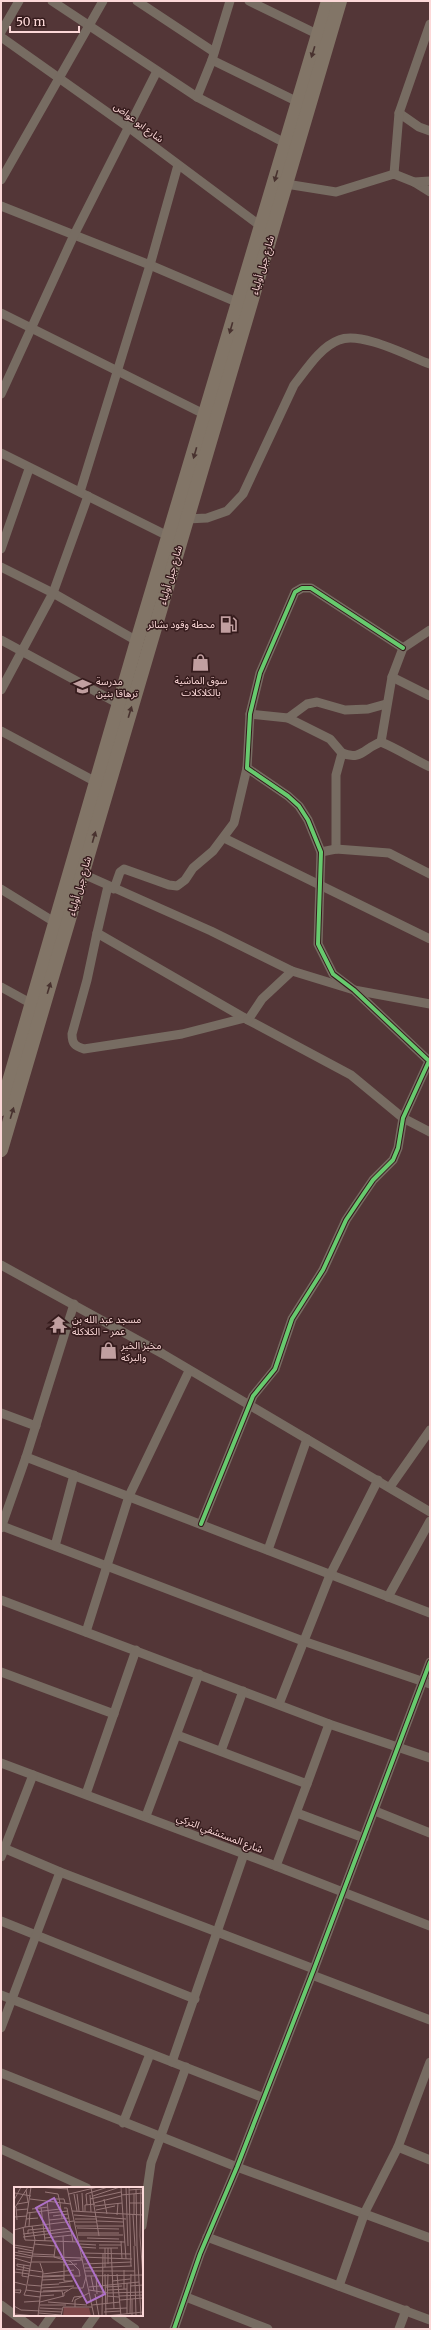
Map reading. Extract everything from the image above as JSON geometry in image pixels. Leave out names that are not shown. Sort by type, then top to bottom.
[{"type":"main road","name":"شارع جبل أولياء","points":[[1,1109],[137,641],[170,537],[328,1]]},
{"type":"main road","name":"شارع جبل أولياء","points":[[1,1150],[186,518],[340,1]]},
{"type":"street","points":[[1,32],[19,1]]},
{"type":"street","points":[[52,1],[197,97],[285,143]]},
{"type":"street","points":[[1,180],[103,1]]},
{"type":"street","points":[[137,1],[213,56],[298,102]]},
{"type":"street","points":[[197,97],[213,56],[230,1]]},
{"type":"street","points":[[249,1],[319,35]]},
{"type":"street","points":[[394,174],[399,113],[430,24]]},
{"type":"street","name":"شارع ابو عواض","points":[[1,37],[128,127],[262,227]]},
{"type":"street","points":[[1,394],[74,236],[157,71]]},
{"type":"street","points":[[399,113],[418,127],[430,131]]},
{"type":"street","points":[[1,690],[53,593],[84,494],[118,370],[150,265],[178,165]]},
{"type":"street","points":[[286,184],[336,192],[394,174],[414,182],[430,192]]},
{"type":"street","points":[[414,182],[430,181]]},
{"type":"street","points":[[1,206],[150,265],[239,303]]},
{"type":"street","points":[[1,313],[206,415]]},
{"type":"street","points":[[186,518],[207,518],[227,511],[243,494],[294,385],[328,347],[339,340],[352,338],[372,341],[430,364]]},
{"type":"street","points":[[1,453],[29,469],[84,494],[170,537]]},
{"type":"street","points":[[1,549],[29,469]]},
{"type":"street","points":[[1,567],[53,593],[137,641]]},
{"type":"street","points":[[292,971],[262,999],[246,1019],[182,1034],[84,1049],[76,1046],[72,1042],[72,1034],[87,980],[97,933],[111,888],[120,872],[124,869],[159,884],[177,886],[185,880],[193,868],[224,838],[238,812],[247,768],[250,714],[260,672],[295,592],[302,588],[311,588],[403,648]]},
{"type":"street","points":[[381,742],[386,704],[392,677],[403,648],[430,630]]},
{"type":"street","points":[[1,640],[23,650],[119,704]]},
{"type":"street","points":[[392,677],[430,696]]},
{"type":"street","points":[[288,718],[307,704],[317,702],[345,710],[368,709],[386,704]]},
{"type":"street","points":[[250,714],[288,718],[330,739],[342,753],[350,756],[358,756],[381,742]]},
{"type":"street","points":[[1,731],[96,782]]},
{"type":"street","points":[[381,742],[395,747],[403,754],[430,768]]},
{"type":"street","points":[[336,849],[336,775],[342,753]]},
{"type":"street","points":[[201,1524],[256,1389],[275,1369],[292,1319],[323,1270],[346,1220],[373,1180],[393,1160],[398,1148],[403,1118],[430,1061],[354,990],[332,974],[318,944],[321,852],[308,820],[299,806],[288,796],[247,768]]},
{"type":"street","points":[[224,838],[319,886],[430,939]]},
{"type":"street","points":[[321,852],[336,849],[389,853],[430,874]]},
{"type":"street","points":[[83,874],[111,888],[211,931],[292,971],[354,990],[430,1004]]},
{"type":"street","points":[[1,889],[56,923]]},
{"type":"street","points":[[97,933],[246,1019],[351,1075],[403,1118],[430,1132]]},
{"type":"street","points":[[1,987],[32,1004]]},
{"type":"street","points":[[1,1265],[163,1354],[189,1371],[390,1487],[430,1512]]},
{"type":"street","points":[[74,1304],[26,1457],[1,1527],[107,1565],[303,1641],[426,1683]]},
{"type":"street","points":[[86,1632],[129,1496],[189,1371]]},
{"type":"street","points":[[1,1413],[36,1426]]},
{"type":"street","points":[[390,1487],[430,1430]]},
{"type":"street","points":[[268,1550],[307,1439]]},
{"type":"street","points":[[26,1457],[430,1613]]},
{"type":"street","points":[[55,1546],[74,1475]]},
{"type":"street","points":[[279,1704],[330,1575],[378,1480]]},
{"type":"street","points":[[388,1597],[430,1521]]},
{"type":"street","points":[[1,1600],[329,1724],[430,1758]]},
{"type":"street","points":[[86,1794],[136,1650]]},
{"type":"street","points":[[174,2329],[208,2237],[237,2168],[345,1892],[397,1748],[426,1683],[430,1662]]},
{"type":"street","points":[[1,1672],[114,1714]]},
{"type":"street","points":[[146,1816],[199,1674]]},
{"type":"street","points":[[221,1751],[243,1691]]},
{"type":"street","points":[[276,1866],[329,1724]]},
{"type":"street","points":[[177,1734],[307,1784]]},
{"type":"street","name":"شارع المستشفي التركي","points":[[1,1763],[146,1816],[430,1926]]},
{"type":"street","points":[[33,1775],[2,1851],[218,1932],[430,2020]]},
{"type":"street","points":[[375,1811],[430,1833]]},
{"type":"street","points":[[297,1813],[364,1838]]},
{"type":"street","points":[[172,2062],[244,1854]]},
{"type":"street","points":[[1,2028],[60,1872]]},
{"type":"street","points":[[1,1921],[195,1999]]},
{"type":"street","points":[[1,1996],[264,2098]]},
{"type":"street","points":[[123,2123],[150,2054]]},
{"type":"street","points":[[339,2286],[365,2212],[398,2147],[428,2074],[430,2062]]},
{"type":"street","points":[[143,2222],[145,2214],[143,2205],[151,2163],[159,2137],[186,2067]]},
{"type":"street","points":[[1,2073],[237,2168],[365,2212],[430,2238]]},
{"type":"street","points":[[398,2147],[430,2160]]},
{"type":"street","points":[[1,2149],[85,2187]]},
{"type":"street","points":[[1,2231],[14,2240]]},
{"type":"street","points":[[208,2237],[430,2320]]},
{"type":"street","points":[[186,2297],[268,2329]]},
{"type":"street","points":[[1,2305],[14,2314]]},
{"type":"street","points":[[400,2329],[406,2310]]},
{"type":"street","points":[[16,2316],[34,2329]]},
{"type":"street","points":[[42,2329],[51,2316]]},
{"type":"street","points":[[86,2329],[95,2316]]},
{"type":"street","points":[[116,2316],[135,2329]]},
{"type":"cycle path","points":[[201,1524],[253,1396],[275,1369],[292,1319],[323,1270],[346,1220],[373,1180],[393,1160],[398,1148],[403,1118],[429,1061],[354,990],[333,974],[318,944],[321,852],[308,820],[299,806],[288,796],[247,768],[250,714],[260,673],[295,592],[302,588],[311,588],[403,648]]},
{"type":"cycle path","points":[[174,2329],[200,2254],[237,2167],[314,1969],[430,1662]]},
{"type":"place","name":"محطة وقود بشائر","points":[[228,624]]},
{"type":"place","name":"سوق الماشية بالكلاكلات","points":[[201,663]]},
{"type":"place","name":"مدرسة ترهاقا بنين","points":[[83,687]]},
{"type":"place","name":"مسجد عبد الله بن عمر - الكلاكلة","points":[[59,1325]]},
{"type":"place","name":"مخبز الخير والبركة","points":[[108,1351]]}]
